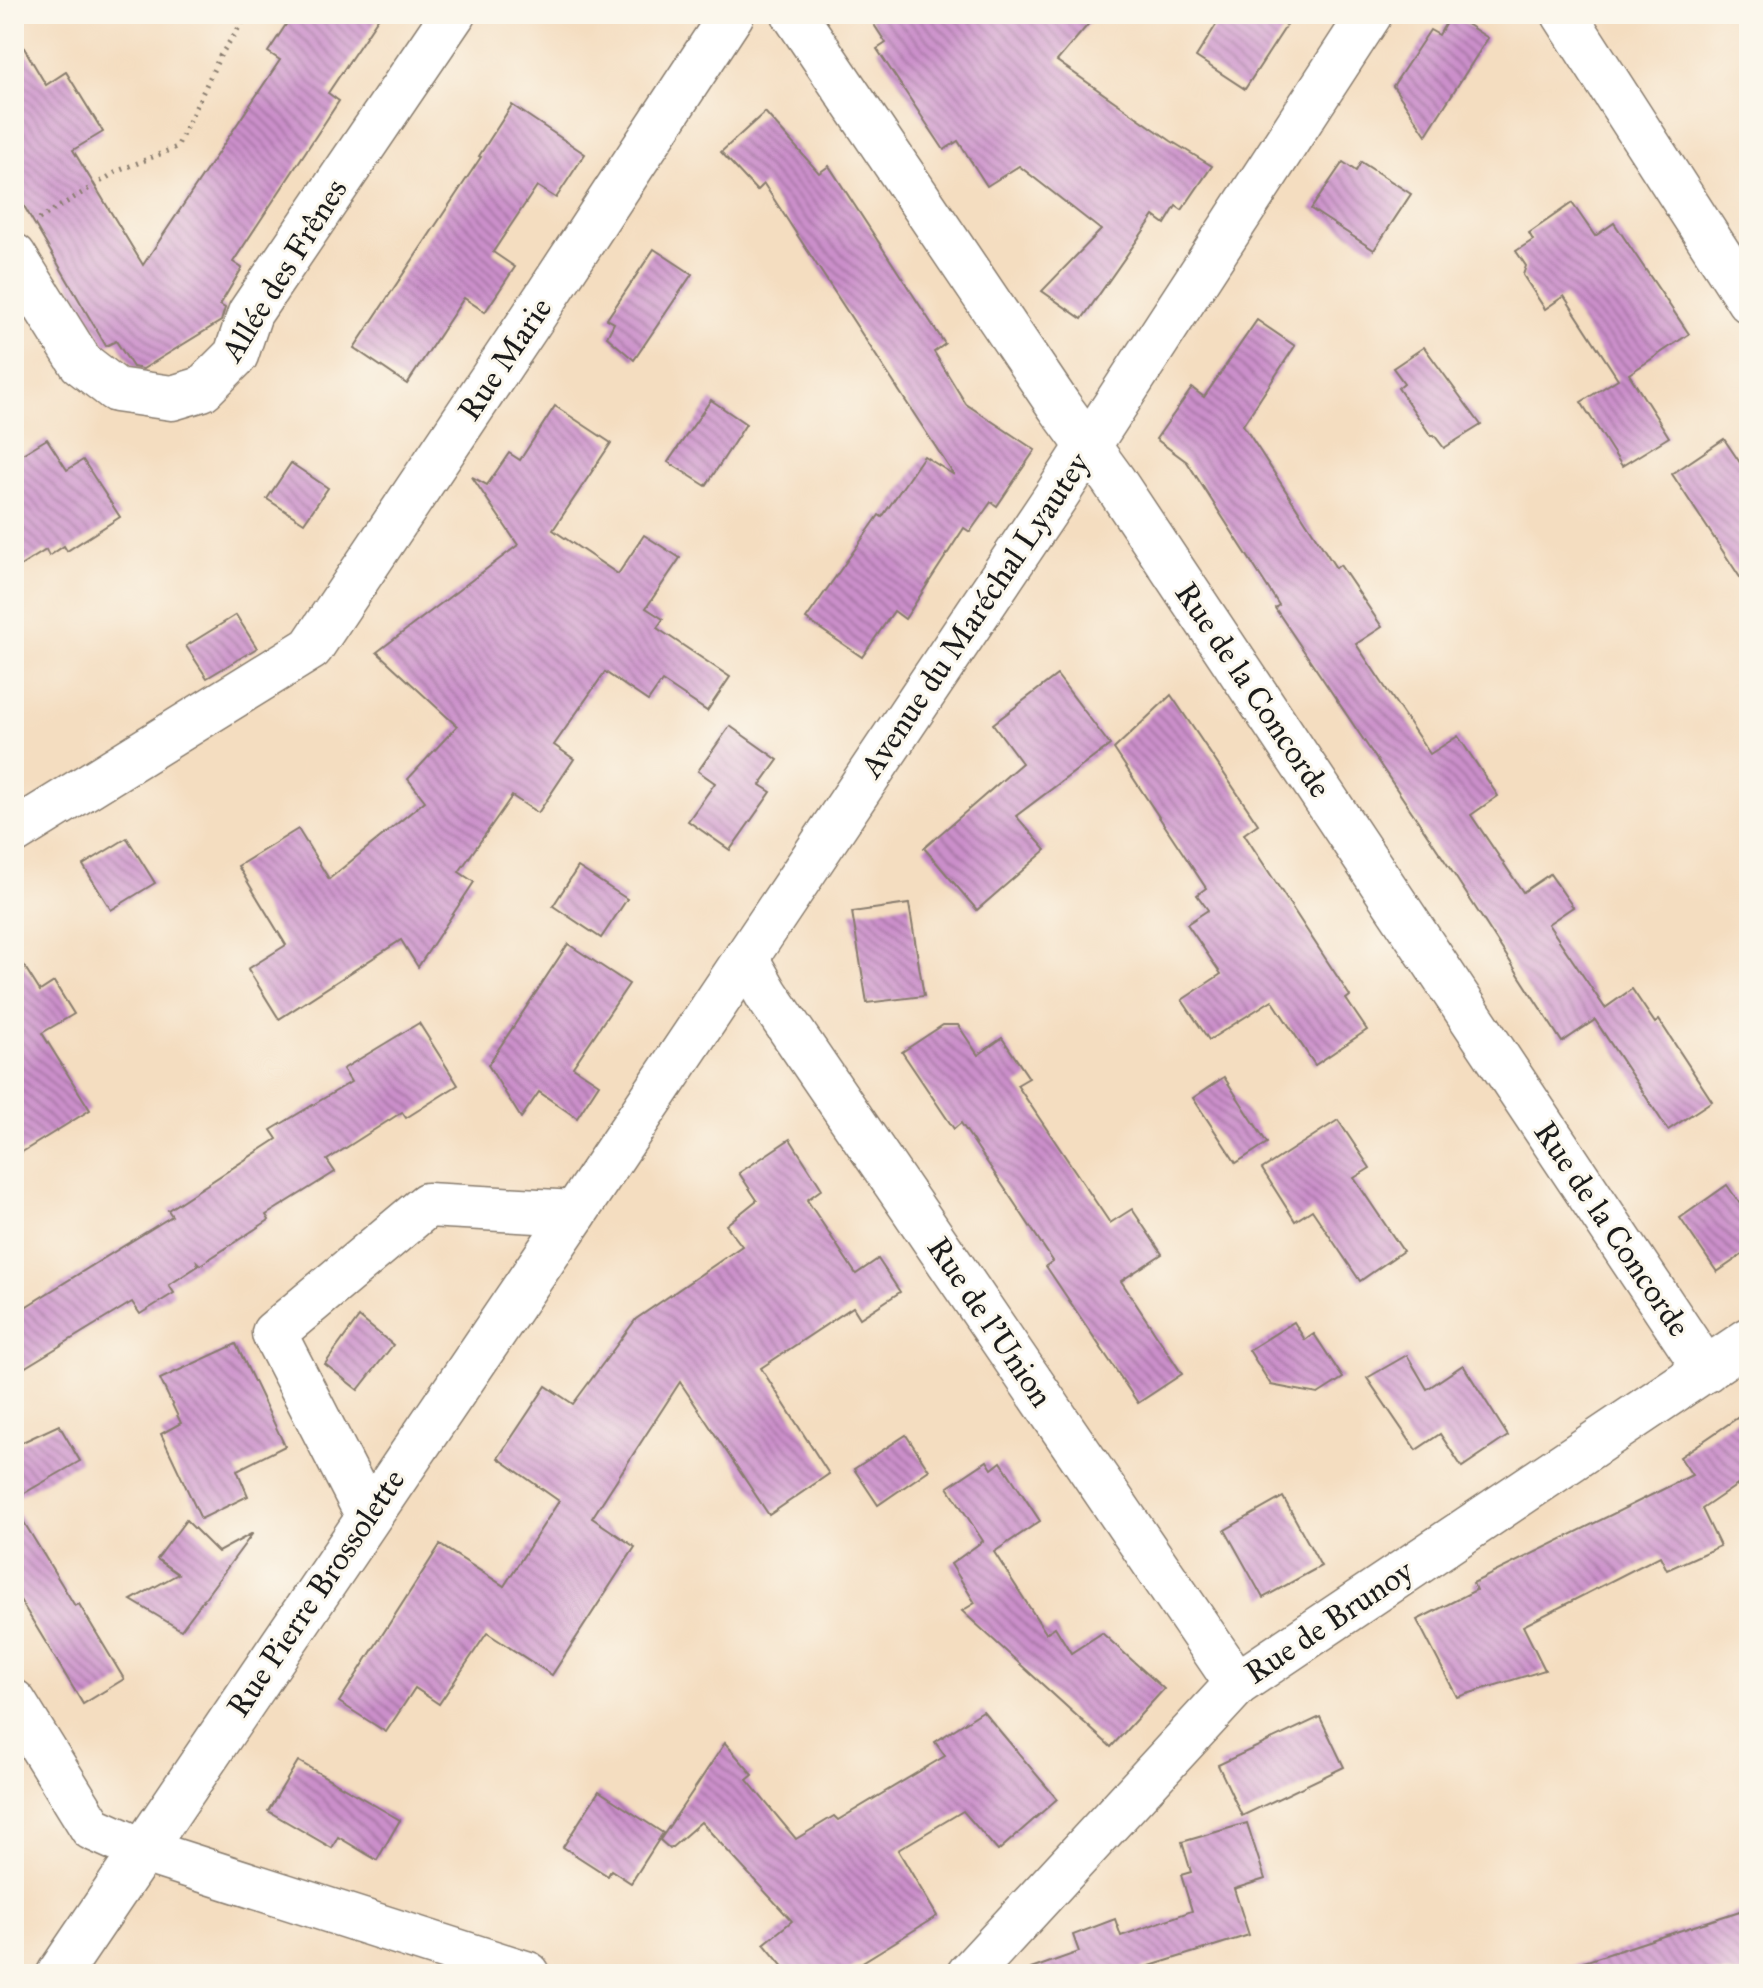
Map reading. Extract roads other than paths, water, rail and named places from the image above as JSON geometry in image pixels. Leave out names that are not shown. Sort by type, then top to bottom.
[{"type":"street","name":"Allée des Frênes","points":[[20,241],[81,363],[116,390],[172,398],[202,389],[236,355],[250,313],[453,14]]},
{"type":"street","name":"Rue Marie","points":[[14,832],[311,648],[732,14]]},
{"type":"street","name":"Rue de la Concorde","points":[[794,14],[1059,406],[1089,445],[1706,1370]]},
{"type":"street","name":"Avenue du Maréchal Lyautey","points":[[575,1213],[1089,445],[1370,14]]},
{"type":"street","points":[[1564,14],[1749,301]]},
{"type":"street","name":"Rue de l'Union","points":[[746,958],[767,995],[1237,1684]]},
{"type":"street","points":[[368,1516],[274,1333],[427,1205],[575,1213]]},
{"type":"street","name":"Rue Pierre Brossolette","points":[[59,1974],[575,1213]]},
{"type":"street","name":"Rue de Brunoy","points":[[969,1974],[1237,1684],[1749,1340]]},
{"type":"street","points":[[14,1702],[92,1828],[141,1850],[528,1974]]}]
